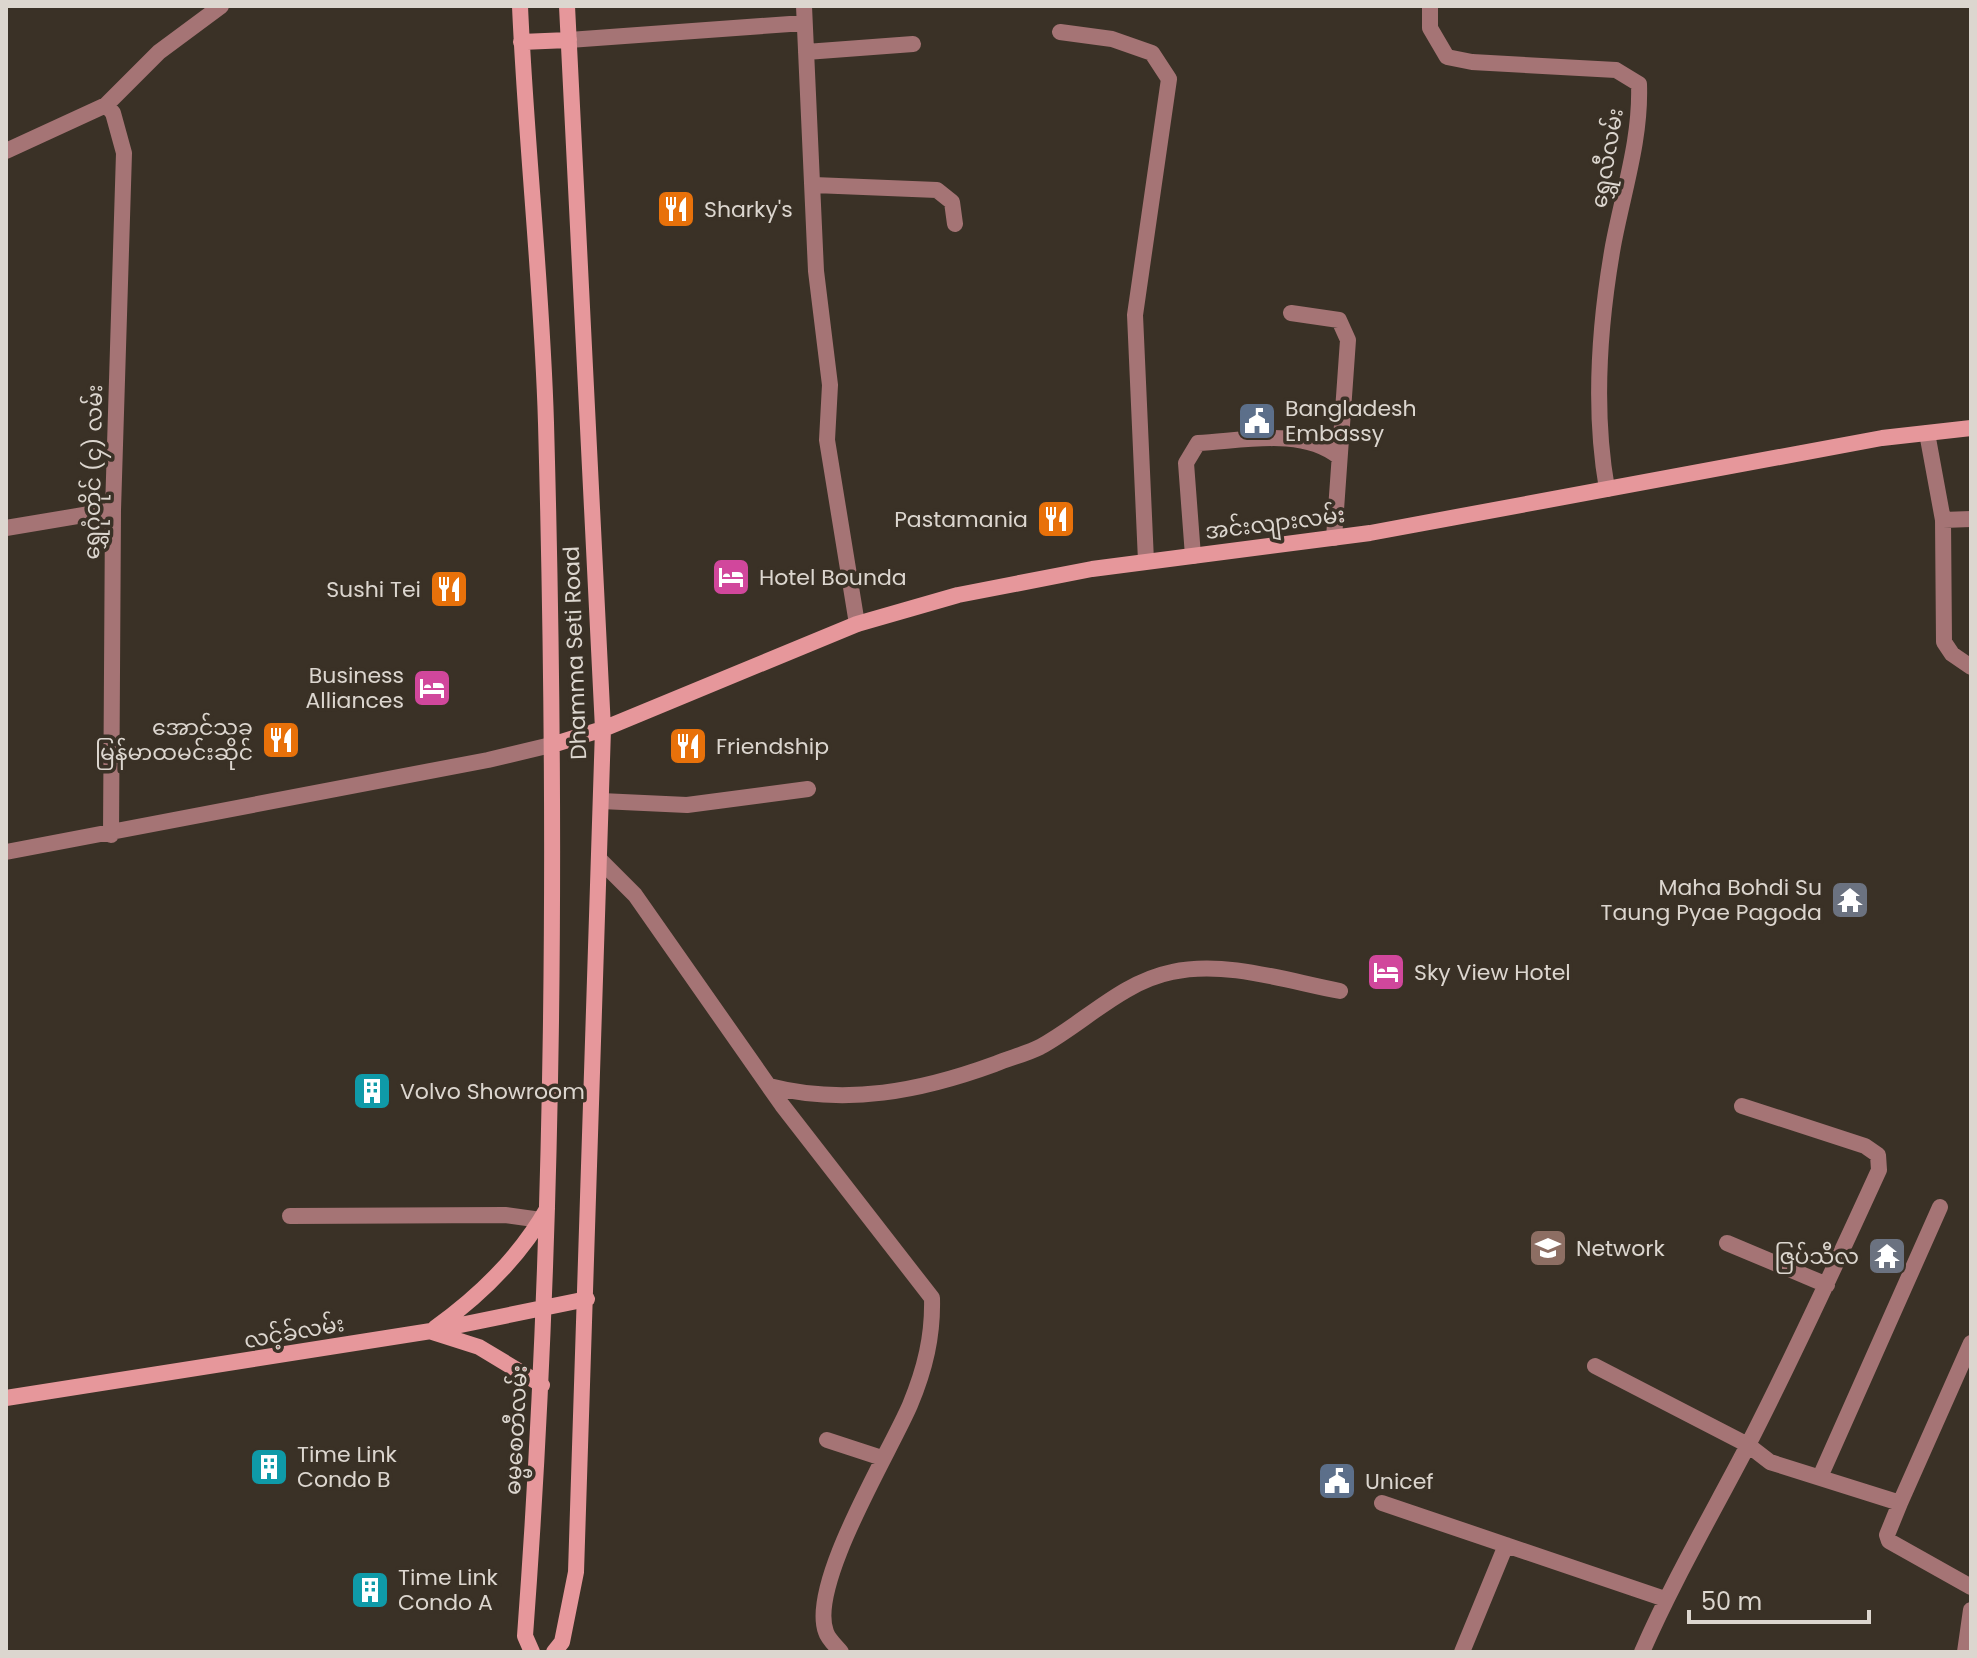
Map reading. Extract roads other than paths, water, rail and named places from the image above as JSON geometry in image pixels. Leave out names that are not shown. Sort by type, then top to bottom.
[{"type":"main road","name":"Dhamma Seti Road","points":[[520,6],[546,419],[555,744],[544,1214]]},
{"type":"main road","name":"Dhamma Seti Road","points":[[567,6],[603,729],[587,1299]]},
{"type":"main road","points":[[521,42],[569,40]]},
{"type":"main road","name":"အင်းလျားလမ်း","points":[[555,744],[603,729],[857,624],[958,595],[1146,561],[1334,538],[1927,433],[1971,428]]},
{"type":"main road","points":[[431,1331],[472,1302],[507,1266],[544,1214]]},
{"type":"main road","name":"ဓမ္မစေတီလမ်း","points":[[532,1652],[525,1636],[542,1385],[544,1214]]},
{"type":"main road","points":[[554,1652],[562,1642],[576,1572],[587,1299]]},
{"type":"main road","name":"လင့်ခ်လမ်း","points":[[6,1398],[431,1331],[587,1299]]},
{"type":"main road","points":[[431,1331],[479,1347],[542,1385]]},
{"type":"street","points":[[6,151],[109,109],[159,52],[221,6]]},
{"type":"street","name":"ရွှေလီလမ်း","points":[[1430,6],[1430,28],[1447,57],[1472,62],[1616,70],[1639,84],[1640,120],[1612,248],[1597,407],[1607,489]]},
{"type":"street","points":[[569,40],[804,15],[816,271],[830,385],[827,440],[857,624]]},
{"type":"street","points":[[1060,32],[1112,39],[1152,53],[1169,79],[1135,315],[1146,561]]},
{"type":"street","points":[[806,52],[913,44]]},
{"type":"street","name":"ရွှေဂုံတိုင် (၄) လမ်း","points":[[109,109],[124,153],[113,510],[111,835]]},
{"type":"street","points":[[814,185],[937,190],[952,202],[955,224]]},
{"type":"street","points":[[1291,313],[1339,320],[1348,340],[1334,538]]},
{"type":"street","points":[[1927,433],[1943,520],[1944,642],[1952,654],[1971,667]]},
{"type":"street","points":[[1193,556],[1186,463],[1198,443],[1300,439],[1324,445],[1339,457]]},
{"type":"street","points":[[6,528],[113,510]]},
{"type":"street","points":[[1943,520],[1971,519]]},
{"type":"street","points":[[6,852],[111,835],[555,744]]},
{"type":"street","points":[[601,801],[687,805],[808,789]]},
{"type":"street","points":[[601,861],[635,895],[769,1086],[932,1298],[931,1346],[910,1406],[882,1458],[837,1561],[824,1604],[826,1632],[841,1652]]},
{"type":"street","points":[[769,1086],[817,1094],[874,1094],[934,1086],[1038,1048],[1134,985],[1172,971],[1222,969],[1340,991]]},
{"type":"street","points":[[1642,1652],[1665,1599],[1748,1445],[1827,1285],[1879,1170],[1878,1155],[1865,1146],[1742,1106]]},
{"type":"street","points":[[1820,1477],[1940,1207]]},
{"type":"street","points":[[290,1216],[544,1214]]},
{"type":"street","points":[[1727,1243],[1827,1285]]},
{"type":"street","points":[[1971,1343],[1887,1535],[1889,1541],[1971,1587]]},
{"type":"street","points":[[1595,1366],[1748,1445],[1770,1462],[1900,1503]]},
{"type":"street","points":[[827,1440],[882,1458]]},
{"type":"street","points":[[1382,1503],[1665,1599]]},
{"type":"street","points":[[1462,1652],[1506,1545]]},
{"type":"street","points":[[1965,1652],[1971,1610]]},
{"type":"place","name":"Sharky's","points":[[676,209]]},
{"type":"place","name":"Bangladesh Embassy","points":[[1257,421]]},
{"type":"place","name":"Pastamania","points":[[1056,519]]},
{"type":"place","name":"Hotel Bounda","points":[[731,577]]},
{"type":"place","name":"Sushi Tei","points":[[449,589]]},
{"type":"place","name":"Business Alliances","points":[[432,688]]},
{"type":"place","name":"အောင်သုခ မြန်မာထမင်းဆိုင်","points":[[281,740]]},
{"type":"place","name":"Friendship","points":[[688,746]]},
{"type":"place","name":"Maha Bohdi Su Taung Pyae Pagoda","points":[[1850,900]]},
{"type":"place","name":"Sky View Hotel","points":[[1386,972]]},
{"type":"place","name":"Volvo Showroom","points":[[372,1091]]},
{"type":"place","name":"Network","points":[[1548,1248]]},
{"type":"place","name":"ဇြပ်သီလ","points":[[1887,1256]]},
{"type":"place","name":"Time Link Condo B","points":[[269,1467]]},
{"type":"place","name":"Unicef","points":[[1337,1481]]},
{"type":"place","name":"Time Link Condo A","points":[[370,1590]]}]
